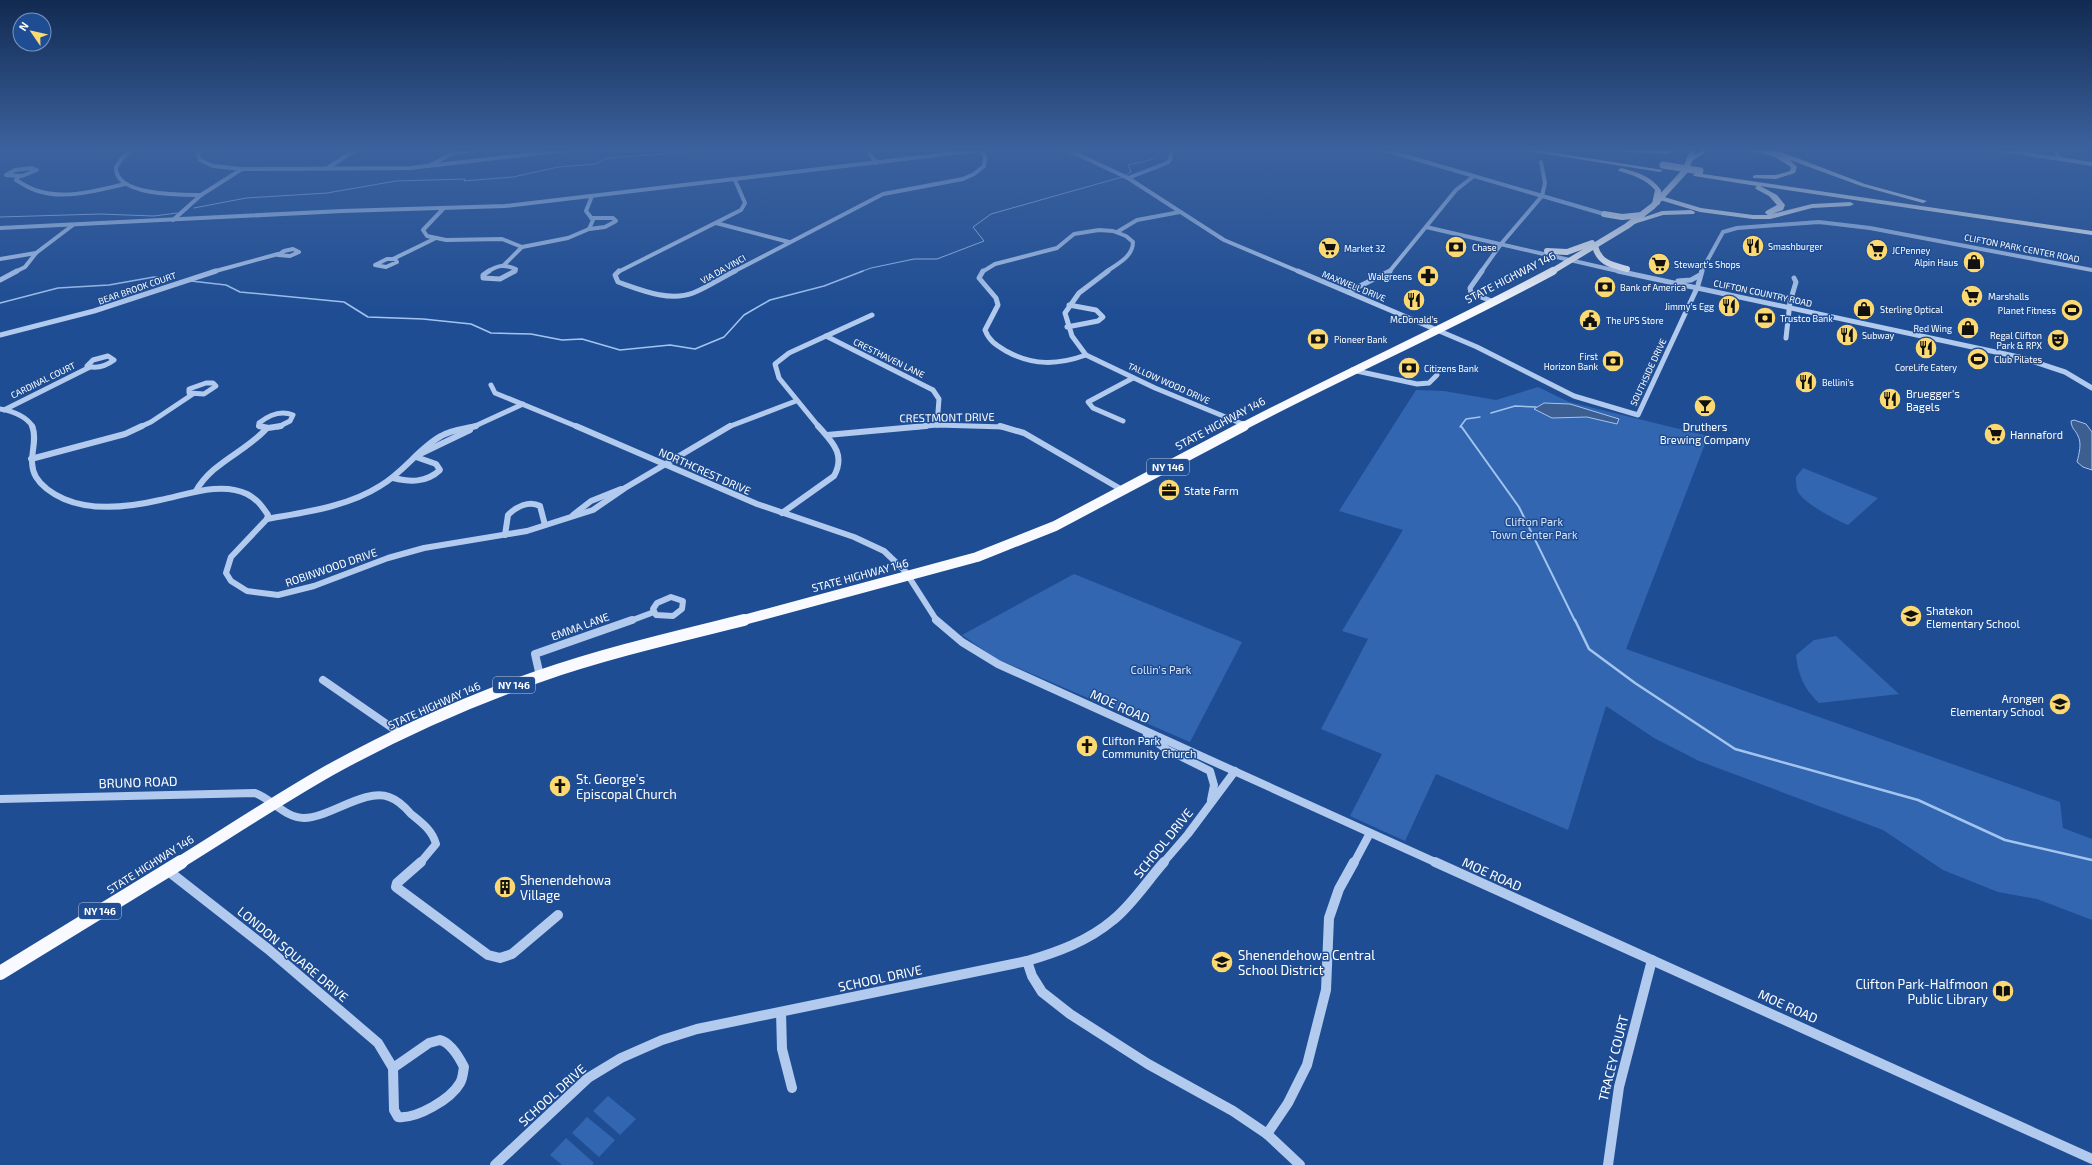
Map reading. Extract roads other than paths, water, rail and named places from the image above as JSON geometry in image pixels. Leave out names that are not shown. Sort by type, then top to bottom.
[{"type":"highway","points":[[1672,202],[1700,210],[1753,217]]},
{"type":"highway","points":[[1675,202],[1746,215],[1776,211],[1781,205],[1779,202]]},
{"type":"highway","points":[[1882,202],[2092,234]]},
{"type":"highway","points":[[1913,202],[2092,229]]},
{"type":"highway","points":[[1929,202],[1971,211]]},
{"type":"highway","points":[[1634,222],[1662,213],[1677,212],[1770,217],[1812,206],[1848,204],[1960,214]]},
{"type":"main road","name":"STATE HIGHWAY 146","points":[[0,973],[274,803],[330,770],[401,734],[461,707],[540,676],[694,632],[908,577],[1013,544],[1054,526],[1124,491],[1245,425],[1352,370],[1536,281],[1634,222],[1656,202]]},
{"type":"main road","points":[[1604,214],[1622,217],[1643,215]]},
{"type":"main road","points":[[1604,214],[1619,221],[1619,226],[1616,233]]},
{"type":"main road","points":[[1547,251],[1567,252],[1602,242]]},
{"type":"main road","points":[[1595,246],[1597,256],[1600,259],[1627,269]]},
{"type":"street","points":[[173,220],[192,202]]},
{"type":"street","points":[[0,228],[342,210],[443,209],[505,206],[537,202]]},
{"type":"street","points":[[589,202],[586,211],[593,220],[589,229]]},
{"type":"street","name":"VIA DA VINCI","points":[[743,202],[744,206],[734,214],[623,268],[615,274],[615,279],[618,282],[659,296],[686,295],[714,283],[789,242],[867,202]]},
{"type":"street","name":"MAXWELL DRIVE","points":[[1165,202],[1224,240],[1477,346],[1574,396],[1638,415]]},
{"type":"street","points":[[1348,292],[1389,272],[1446,202]]},
{"type":"street","points":[[1494,302],[1470,291],[1503,243],[1537,202]]},
{"type":"street","points":[[1564,202],[1604,214]]},
{"type":"street","points":[[443,209],[423,230],[424,234],[434,239],[450,241],[503,239],[522,247],[568,238],[589,229],[605,227],[616,222],[613,218],[591,218]]},
{"type":"street","points":[[1117,232],[1137,220],[1180,212]]},
{"type":"street","name":"CLIFTON PARK CENTER ROAD","points":[[1698,287],[1701,277],[1700,275],[1716,242],[1724,232],[1737,228],[1819,222],[1870,228],[2092,270]]},
{"type":"street","points":[[716,223],[789,242]]},
{"type":"street","points":[[0,280],[25,267],[36,253],[73,225]]},
{"type":"street","name":"CLIFTON COUNTRY ROAD","points":[[1427,226],[1672,283],[1698,287],[2025,355],[2066,368],[2092,382]]},
{"type":"street","points":[[1068,327],[1098,321],[1103,317],[1096,310],[1069,305],[1079,293],[1129,255],[1132,250],[1133,242],[1131,239],[1117,232],[1099,230],[1074,234],[1052,250],[995,264],[983,271],[979,278],[996,298],[998,305],[985,330],[989,340],[1013,354],[1039,363],[1063,363],[1086,355]]},
{"type":"street","points":[[392,259],[434,239]]},
{"type":"street","name":"CLIFTON COUNTRY ROAD","points":[[1503,243],[1547,251],[1573,259],[1627,269],[1698,287]]},
{"type":"street","points":[[504,265],[516,269],[502,278],[494,280],[483,278],[483,275],[504,265],[522,247]]},
{"type":"street","points":[[0,259],[36,253]]},
{"type":"street","name":"BEAR BROOK COURT","points":[[0,335],[94,311],[191,278],[278,254]]},
{"type":"street","points":[[1678,281],[1691,280],[1700,275]]},
{"type":"street","points":[[1786,338],[1790,306],[1796,282],[1794,278]]},
{"type":"street","name":"SOUTHSIDE DRIVE","points":[[1638,415],[1698,287]]},
{"type":"street","name":"TALLOW WOOD DRIVE","points":[[1069,305],[1065,313],[1068,327],[1075,342],[1086,355],[1133,378],[1245,425]]},
{"type":"street","name":"CLIFTON COUNTRY ROAD","points":[[1790,306],[2019,357],[2065,372],[2092,388]]},
{"type":"street","points":[[782,513],[834,476],[839,468],[840,459],[826,435],[796,401],[776,373],[775,364],[785,355],[872,315]]},
{"type":"street","name":"CRESTHAVEN LANE","points":[[826,336],[933,390],[939,399],[937,425]]},
{"type":"street","name":"CARDINAL COURT","points":[[2,409],[90,368]]},
{"type":"street","points":[[1352,370],[1417,384],[1429,383],[1437,375]]},
{"type":"street","points":[[1123,421],[1093,408],[1088,402],[1094,397],[1133,378]]},
{"type":"street","name":"NORTHCREST DRIVE","points":[[491,385],[495,393],[667,464],[757,504],[861,540],[885,551],[898,561],[908,577]]},
{"type":"street","points":[[31,459],[125,434],[151,422],[193,394]]},
{"type":"street","name":"ROBINWOOD DRIVE","points":[[267,519],[231,557],[227,565],[226,573],[231,581],[246,591],[263,594],[293,592],[424,548],[505,535],[545,525],[593,510],[625,488],[730,426],[796,401]]},
{"type":"street","points":[[2,409],[27,420],[32,427],[32,469],[40,484],[57,496],[86,505],[128,506],[196,491],[229,491],[248,494],[263,504],[268,515],[267,519],[341,504],[371,492],[394,478],[417,456],[523,404]]},
{"type":"street","points":[[196,491],[206,474],[250,444],[267,428],[287,424],[292,420],[293,415],[282,412],[266,417],[258,424],[261,427],[267,428]]},
{"type":"street","name":"CRESTMONT DRIVE","points":[[826,435],[937,425],[1000,426],[1017,431],[1124,491]]},
{"type":"street","points":[[394,478],[418,481],[434,476],[440,470],[436,464],[417,456]]},
{"type":"street","points":[[505,535],[508,515],[520,506],[535,504],[540,506],[545,525]]},
{"type":"street","name":"MOE ROAD","points":[[908,577],[932,614],[951,634],[976,653],[1370,833],[2092,1159]]},
{"type":"street","name":"EMMA LANE","points":[[540,676],[535,654],[654,612]]},
{"type":"street","points":[[323,680],[401,734]]},
{"type":"street","points":[[1139,728],[1166,749],[1210,771],[1214,778],[1215,788],[1207,810]]},
{"type":"street","name":"SCHOOL DRIVE","points":[[495,1165],[588,1078],[620,1058],[662,1040],[697,1029],[1026,961],[1065,950],[1102,930],[1136,896],[1207,810],[1235,771]]},
{"type":"street","name":"BRUNO ROAD","points":[[0,799],[256,793],[264,796],[290,814],[302,818],[318,816],[374,797],[386,796],[393,799],[426,826],[434,836],[436,844],[426,857],[400,879],[396,887],[488,955],[500,958],[512,954],[558,915]]},
{"type":"street","points":[[1267,1134],[1288,1103],[1307,1066],[1326,990],[1329,918],[1340,889],[1370,833]]},
{"type":"street","name":"LONDON SQUARE DRIVE","points":[[167,870],[268,949],[378,1043],[393,1068],[394,1110],[398,1117],[407,1118],[433,1106],[443,1099],[460,1082],[464,1067],[458,1055],[444,1041],[440,1040],[429,1043],[393,1068]]},
{"type":"street","name":"TRACEY COURT","points":[[1608,1165],[1610,1131],[1619,1087],[1652,960]]},
{"type":"street","points":[[1026,961],[1032,976],[1042,992],[1070,1014],[1148,1064],[1233,1111],[1267,1134],[1300,1165]]},
{"type":"street","points":[[781,1012],[782,1049],[792,1088]]},
{"type":"waterway","points":[[194,208],[223,202]]},
{"type":"waterway","points":[[860,272],[871,268],[914,259],[937,259],[984,241],[973,227],[991,214],[1032,202]]},
{"type":"waterway","points":[[0,217],[100,214],[154,216],[177,213]]},
{"type":"waterway","points":[[191,281],[226,285],[240,292],[344,302],[368,317],[423,319],[471,324],[491,333],[531,334],[562,340],[582,339],[620,350],[670,345],[695,349],[724,337],[744,315],[770,300],[824,286],[863,271]]},
{"type":"waterway","points":[[0,303],[58,288],[109,285],[154,277],[175,279]]},
{"type":"waterway","points":[[1491,413],[1515,406],[1536,407]]},
{"type":"waterway","points":[[1460,427],[1466,419],[1480,417]]},
{"type":"waterway","points":[[1461,426],[1519,507],[1575,621]]},
{"type":"waterway","points":[[1575,620],[1589,649],[1635,683],[1735,749],[1918,800],[2005,840],[2092,860]]},
{"type":"place","name":"Smashburger","points":[[1753,246]]},
{"type":"place","name":"Chase","points":[[1456,247]]},
{"type":"place","name":"Market 32","points":[[1329,248]]},
{"type":"place","name":"JCPenney","points":[[1877,250]]},
{"type":"place","name":"Alpin Haus","points":[[1974,262]]},
{"type":"place","name":"Stewart's Shops","points":[[1659,264]]},
{"type":"place","name":"Walgreens","points":[[1428,276]]},
{"type":"place","name":"Bank of America","points":[[1605,287]]},
{"type":"place","name":"Marshalls","points":[[1972,296]]},
{"type":"place","name":"McDonald's","points":[[1414,300]]},
{"type":"place","name":"Jimmy's Egg","points":[[1729,306]]},
{"type":"place","name":"Sterling Optical","points":[[1864,309]]},
{"type":"place","name":"Planet Fitness","points":[[2072,310]]},
{"type":"place","name":"Trustco Bank","points":[[1765,318]]},
{"type":"place","name":"The UPS Store","points":[[1590,320]]},
{"type":"place","name":"Red Wing","points":[[1968,328]]},
{"type":"place","name":"Subway","points":[[1847,335]]},
{"type":"place","name":"Pioneer Bank","points":[[1318,339]]},
{"type":"place","name":"Regal Clifton Park & RPX","points":[[2058,340]]},
{"type":"place","name":"CoreLife Eatery","points":[[1926,348]]},
{"type":"place","name":"Club Pilates","points":[[1978,359]]},
{"type":"place","name":"First Horizon Bank","points":[[1613,361]]},
{"type":"place","name":"Citizens Bank","points":[[1409,368]]},
{"type":"place","name":"Bellini's","points":[[1806,382]]},
{"type":"place","name":"Bruegger's Bagels","points":[[1890,399]]},
{"type":"place","name":"Druthers Brewing Company","points":[[1705,406]]},
{"type":"place","name":"Hannaford","points":[[1995,434]]},
{"type":"place","name":"State Farm","points":[[1169,490]]},
{"type":"place","name":"Shatekon Elementary School","points":[[1911,616]]},
{"type":"place","name":"Arongen Elementary School","points":[[2060,704]]},
{"type":"place","name":"Clifton Park Community Church","points":[[1087,746]]},
{"type":"place","name":"St. George's Episcopal Church","points":[[560,786]]},
{"type":"place","name":"Shenendehowa Village","points":[[505,887]]},
{"type":"place","name":"Shenendehowa Central School District","points":[[1222,962]]},
{"type":"place","name":"Clifton Park-Halfmoon Public Library","points":[[2003,991]]},
{"type":"park label","name":"Clifton Park Town Center Park","points":[[1534,527]]},
{"type":"park label","name":"Collin's Park","points":[[1161,669]]}]
